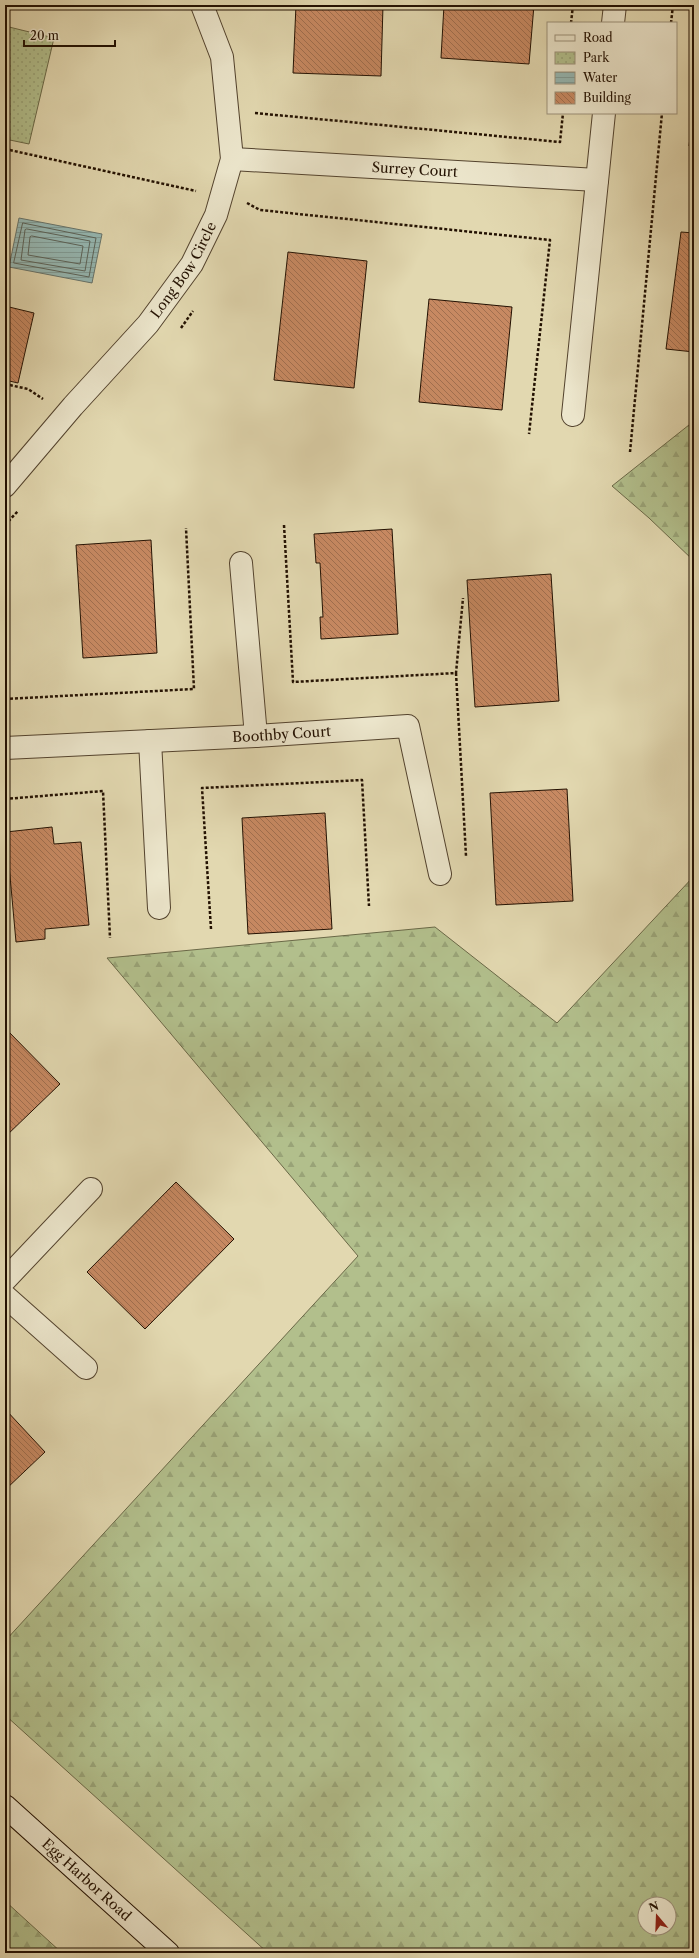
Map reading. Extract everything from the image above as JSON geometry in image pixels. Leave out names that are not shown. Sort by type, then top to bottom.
[{"type":"street","name":"Long Bow Circle","points":[[5,486],[73,406],[148,324],[192,264],[216,215],[232,159],[222,57],[202,5]]},
{"type":"street","points":[[613,22],[615,5]]},
{"type":"street","points":[[573,414],[604,114]]},
{"type":"street","name":"Surrey Court","points":[[232,159],[597,180]]},
{"type":"street","points":[[241,563],[256,736]]},
{"type":"street","name":"Boothby Court","points":[[5,748],[256,736],[408,726],[440,874]]},
{"type":"street","points":[[150,741],[159,908]]},
{"type":"street","points":[[5,1280],[91,1189]]},
{"type":"street","points":[[5,1296],[86,1368]]},
{"type":"street","name":"Egg Harbor Road","points":[[5,1806],[168,1953]]},
{"type":"path","points":[[571,22],[573,5]]},
{"type":"path","points":[[671,22],[673,5]]},
{"type":"path","points":[[227,110],[560,142],[563,114]]},
{"type":"path","points":[[630,452],[662,114]]},
{"type":"path","points":[[5,149],[244,201],[260,210],[550,240],[529,434]]},
{"type":"path","points":[[5,384],[28,389],[45,400]]},
{"type":"path","points":[[284,525],[293,682],[456,672]]},
{"type":"path","points":[[5,699],[194,689],[186,528]]},
{"type":"path","points":[[463,598],[456,672],[466,864]]},
{"type":"path","points":[[211,930],[202,788],[362,780],[369,906]]},
{"type":"path","points":[[5,799],[103,791],[110,938]]},
{"type":"green space","points":[[5,26],[54,38],[29,144],[5,139]]},
{"type":"green space","points":[[694,421],[694,561],[649,518],[612,486]]},
{"type":"green space","points":[[694,876],[694,1953],[268,1953],[5,1715],[5,1641],[358,1256],[107,958],[435,927],[557,1023]]},
{"type":"green space","points":[[5,1901],[62,1953],[5,1953]]},
{"type":"water","points":[[19,218],[102,234],[92,283],[9,267]]},
{"type":"building","points":[[296,5],[383,5],[381,76],[293,73]]},
{"type":"building","points":[[444,5],[534,5],[529,64],[441,58]]},
{"type":"building","points":[[694,101],[694,147],[689,146]]},
{"type":"building","points":[[681,232],[694,233],[694,352],[666,349]]},
{"type":"building","points":[[288,252],[367,261],[354,388],[274,380]]},
{"type":"building","points":[[429,299],[512,307],[502,410],[419,402]]},
{"type":"building","points":[[5,306],[34,313],[18,383],[5,380]]},
{"type":"building","points":[[392,529],[398,634],[321,639],[320,617],[323,617],[320,563],[316,563],[314,534]]},
{"type":"building","points":[[151,540],[157,653],[83,658],[76,545]]},
{"type":"building","points":[[551,574],[559,701],[475,707],[467,580]]},
{"type":"building","points":[[567,789],[573,901],[496,905],[490,793]]},
{"type":"building","points":[[325,813],[332,929],[248,934],[242,818]]},
{"type":"building","points":[[52,827],[54,844],[81,842],[89,925],[45,929],[45,939],[16,942],[6,832]]},
{"type":"building","points":[[5,1028],[60,1084],[5,1137]]},
{"type":"building","points":[[176,1182],[234,1239],[145,1329],[87,1272]]},
{"type":"building","points":[[5,1409],[45,1452],[5,1490]]}]
